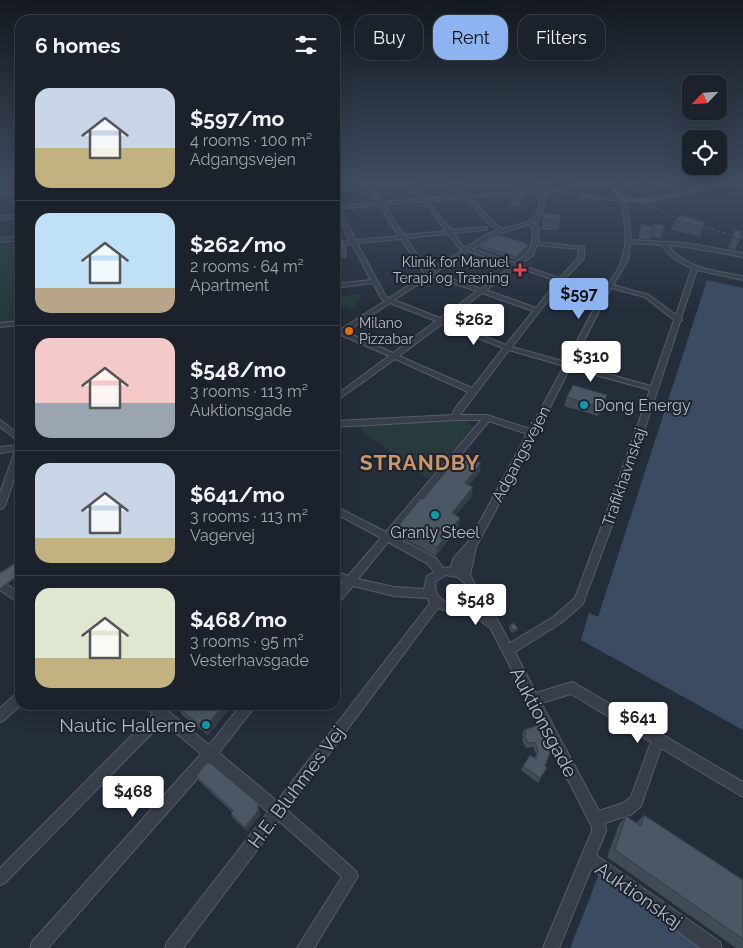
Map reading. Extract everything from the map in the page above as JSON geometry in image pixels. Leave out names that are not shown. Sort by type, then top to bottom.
[{"type":"main road","points":[[0,583],[15,570]]},
{"type":"street","points":[[344,224],[381,295],[388,301],[508,348],[655,389]]},
{"type":"street","points":[[394,224],[425,270],[430,274],[537,310]]},
{"type":"street","points":[[443,224],[462,248],[562,280]]},
{"type":"street","points":[[495,224],[503,230]]},
{"type":"street","points":[[340,333],[467,249],[503,230],[525,224]]},
{"type":"street","points":[[340,396],[533,252],[536,228],[531,224]]},
{"type":"street","name":"Adgangsvejen","points":[[465,576],[465,568],[473,543],[533,433],[609,286],[622,269],[628,242],[627,224]]},
{"type":"street","points":[[340,243],[486,228]]},
{"type":"street","points":[[0,241],[15,239]]},
{"type":"street","points":[[628,242],[700,247],[743,256]]},
{"type":"street","points":[[456,418],[457,412],[473,391],[581,258],[582,248],[535,243]]},
{"type":"street","points":[[664,244],[669,251],[695,268],[743,278]]},
{"type":"street","name":"Trafikhavnskaj","points":[[507,651],[557,620],[579,601],[655,389],[695,268]]},
{"type":"street","points":[[340,285],[375,281]]},
{"type":"street","points":[[609,286],[647,296],[679,320]]},
{"type":"street","points":[[0,325],[15,324]]},
{"type":"street","points":[[340,335],[473,391]]},
{"type":"street","points":[[340,592],[486,418]]},
{"type":"street","points":[[340,424],[486,418],[533,433]]},
{"type":"street","points":[[0,423],[15,431]]},
{"type":"street","points":[[0,450],[15,449]]},
{"type":"street","points":[[0,506],[15,463]]},
{"type":"street","points":[[340,512],[432,561],[440,572]]},
{"type":"street","name":"Adgangsvejen","points":[[455,571],[457,562],[473,543]]},
{"type":"street","points":[[340,577],[349,581],[410,594],[448,607],[463,605],[470,599],[473,591],[465,576],[455,571],[440,572],[429,583],[433,601]]},
{"type":"street","points":[[0,583],[15,594]]},
{"type":"street","name":"Auktionsgade","points":[[473,591],[484,605],[595,819]]},
{"type":"street","name":"H.E. Bluhmes Vej","points":[[173,948],[278,811],[433,601]]},
{"type":"street","name":"Auktionsgade","points":[[463,605],[475,610],[494,625]]},
{"type":"street","points":[[533,700],[572,688],[743,790]]},
{"type":"street","points":[[0,716],[15,702]]},
{"type":"street","points":[[0,878],[156,710]]},
{"type":"street","points":[[158,710],[278,811],[351,876],[305,948]]},
{"type":"street","points":[[38,948],[210,754],[245,710]]},
{"type":"street","points":[[552,948],[599,831],[595,819],[627,809],[636,801],[658,740]]},
{"type":"street","name":"Auktionskaj","points":[[588,858],[714,948]]},
{"type":"shaded area","points":[[15,244],[15,322],[0,323],[0,245]]},
{"type":"shaded area","points":[[363,295],[356,302],[358,304],[349,309],[340,305],[340,296]]},
{"type":"shaded area","points":[[464,420],[473,427],[428,479],[361,430],[361,425]]},
{"type":"water","points":[[707,280],[743,288],[743,730],[581,640],[589,613],[598,617]]},
{"type":"water","points":[[599,874],[702,948],[570,948]]},
{"type":"building","points":[[653,224],[663,225],[663,231],[654,229]]},
{"type":"building","points":[[693,224],[705,224],[704,227]]},
{"type":"building","points":[[641,225],[653,226],[653,232],[641,231]]},
{"type":"building","points":[[735,230],[742,231],[740,239],[732,238]]},
{"type":"building","points":[[498,235],[527,243],[525,244],[528,245],[516,257],[478,245]]},
{"type":"building","points":[[340,237],[342,238],[347,248],[340,248]]},
{"type":"building","points":[[573,385],[607,395],[601,408],[567,397]]},
{"type":"building","name":"Granly Steel","points":[[461,453],[481,463],[465,483],[473,487],[452,513],[460,518],[437,547],[398,526]]},
{"type":"building","points":[[514,623],[518,629],[513,630],[510,625]]},
{"type":"building","points":[[181,710],[220,710],[204,728]]},
{"type":"building","points":[[538,725],[550,753],[545,766],[547,768],[540,778],[523,766],[530,755],[536,759],[538,750],[535,742],[528,743],[524,735],[527,734],[524,730]]},
{"type":"building","points":[[207,763],[210,763],[258,803],[258,811],[245,827],[231,814],[233,810],[196,776]]},
{"type":"building","points":[[644,815],[743,880],[743,939],[615,850],[626,816],[641,826]]},
{"type":"railway","points":[[694,224],[743,238]]},
{"type":"place","name":"Klinik for Manuel Terapi og Træning","points":[[520,270]]},
{"type":"place","name":"Milano Pizzabar","points":[[349,331]]},
{"type":"place","name":"Dong Energy","points":[[584,405]]},
{"type":"place","name":"Granly Steel","points":[[435,515]]},
{"type":"place","name":"Nautic Hallerne","points":[[206,725]]},
{"type":"district","name":"STRANDBY","points":[[420,462]]}]
